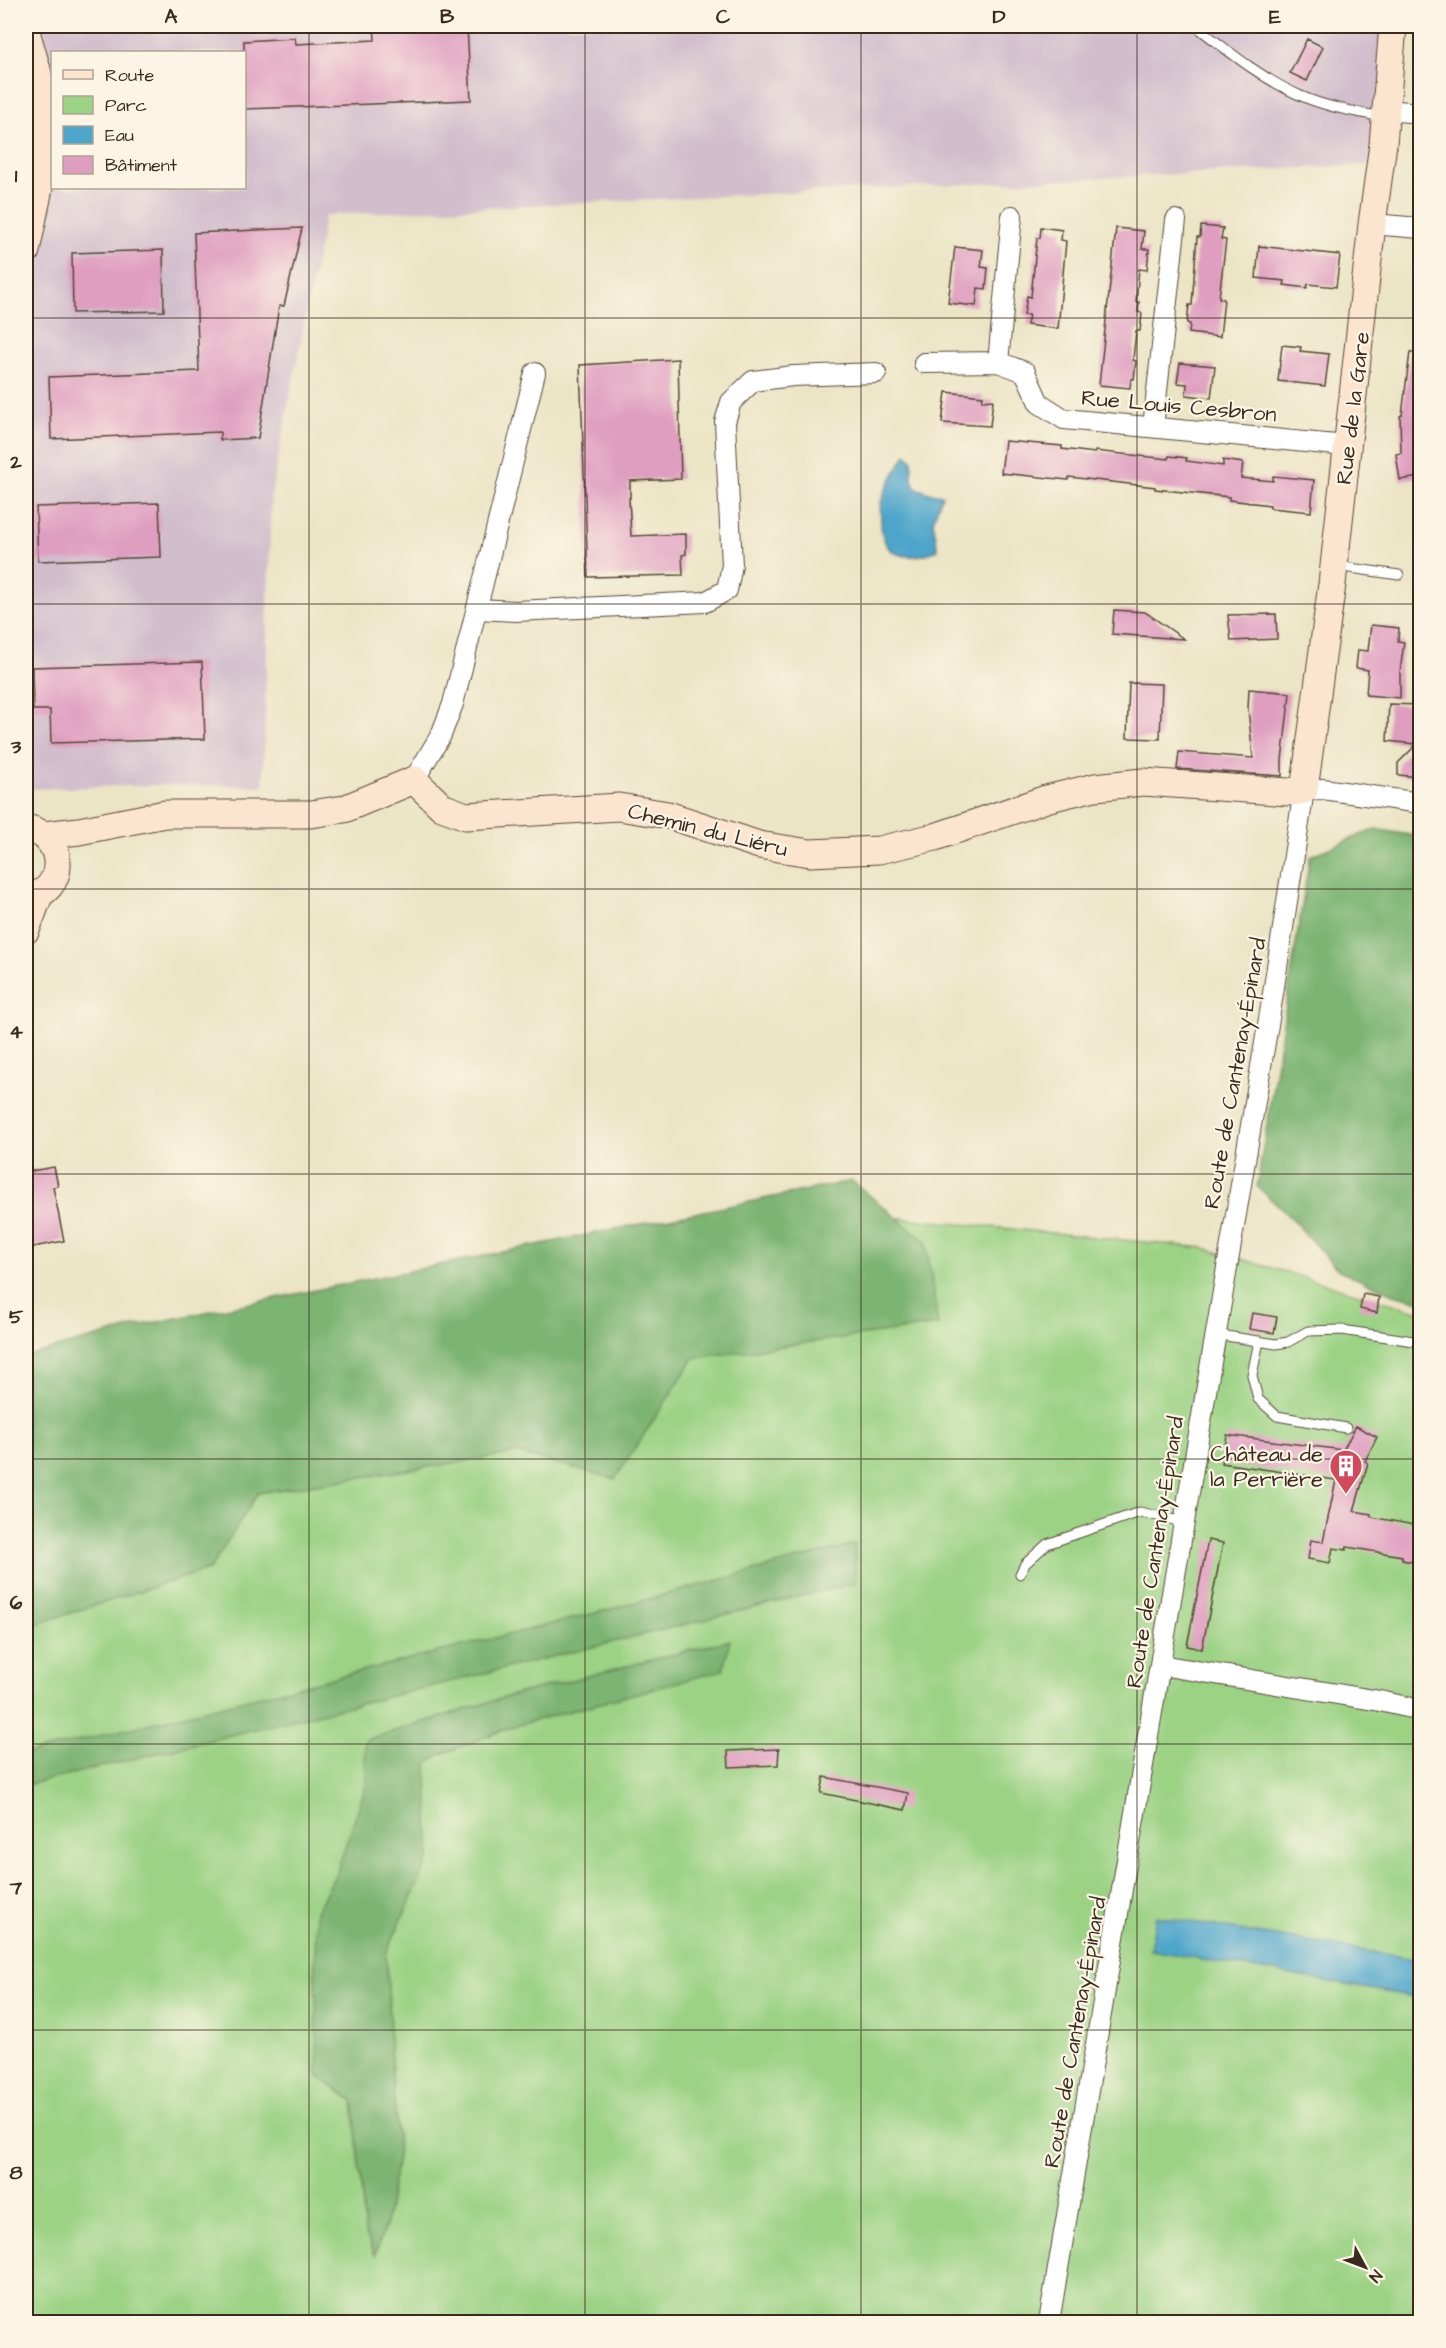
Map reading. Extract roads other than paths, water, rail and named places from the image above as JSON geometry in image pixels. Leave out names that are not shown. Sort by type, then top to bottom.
[{"type":"street","name":"Rue de la Gare","points":[[1304,790],[1334,566],[1386,114],[1393,26]]},
{"type":"street","points":[[26,31],[41,85],[49,132],[26,251]]},
{"type":"street","points":[[1386,114],[1420,113]]},
{"type":"street","points":[[998,362],[1012,216]]},
{"type":"street","points":[[1153,427],[1176,220]]},
{"type":"street","points":[[1372,224],[1420,228]]},
{"type":"street","name":"Rue Louis Cesbron","points":[[924,363],[998,362],[1025,372],[1039,403],[1064,419],[1347,446]]},
{"type":"street","points":[[32,828],[121,823],[165,814],[311,814],[344,808],[414,780],[441,735],[453,704],[535,373]]},
{"type":"street","points":[[477,609],[516,611],[705,602],[726,590],[732,565],[725,422],[731,402],[753,381],[793,376],[876,373]]},
{"type":"street","name":"Chemin du Liéru","points":[[414,780],[442,807],[465,816],[619,807],[668,815],[759,845],[810,853],[879,850],[935,837],[1046,799],[1095,787],[1143,782],[1289,792],[1304,790]]},
{"type":"street","points":[[1304,790],[1323,789],[1420,803]]},
{"type":"street","name":"Route de Cantenay-Épinard","points":[[1049,2322],[1270,1013],[1304,790]]},
{"type":"street","points":[[57,865],[121,823]]},
{"type":"street","points":[[26,930],[33,895],[49,886],[55,876],[57,865],[52,843],[32,828]]},
{"type":"street","points":[[1160,1665],[1380,1701],[1420,1710]]},
{"type":"lane","points":[[1196,26],[1250,66],[1299,95],[1342,109],[1386,114]]},
{"type":"lane","points":[[1334,566],[1399,575]]},
{"type":"lane","points":[[1214,1334],[1276,1344],[1288,1342],[1308,1331],[1342,1330],[1420,1342]]},
{"type":"lane","points":[[1258,1341],[1252,1375],[1258,1399],[1277,1416],[1346,1428]]},
{"type":"lane","points":[[1020,1574],[1025,1564],[1047,1544],[1140,1512],[1183,1522]]},
{"type":"water","points":[[906,454],[912,460],[912,479],[915,487],[942,495],[933,521],[938,550],[917,556],[892,551],[886,544],[881,523],[881,505],[884,494]]},
{"type":"water","points":[[1156,1916],[1420,1960],[1420,1998],[1150,1950]]},
{"type":"place","name":"Château de la Perrière","points":[[1346,1495]]}]
